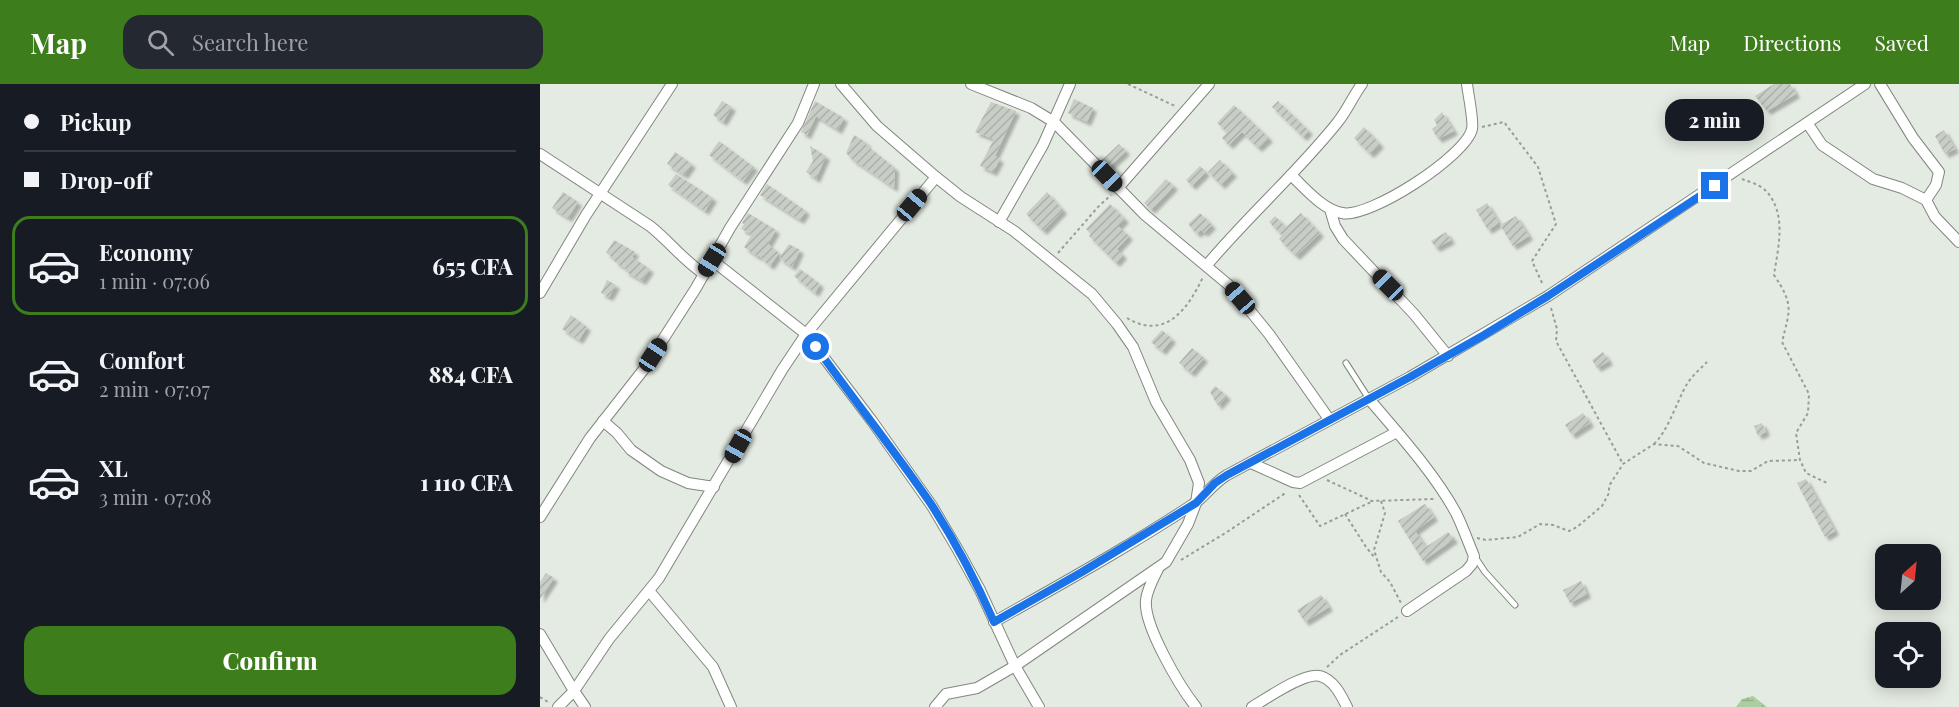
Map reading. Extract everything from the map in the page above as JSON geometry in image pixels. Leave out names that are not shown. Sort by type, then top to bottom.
[{"type":"street","points":[[540,293],[586,215],[672,84]]},
{"type":"street","points":[[540,518],[566,474],[603,421],[644,369],[704,274],[730,228],[798,123],[814,84]]},
{"type":"street","points":[[841,84],[877,126],[936,177],[961,197],[1027,241],[1092,294],[1133,347],[1156,402],[1197,474],[1199,490],[1196,503],[1183,534],[1148,590],[1146,609],[1157,640],[1173,673],[1196,707]]},
{"type":"street","points":[[971,84],[1031,108],[1054,122],[1145,215],[1230,286],[1250,309],[1329,419]]},
{"type":"street","points":[[999,222],[1043,145],[1071,84]]},
{"type":"street","points":[[1118,188],[1209,84]]},
{"type":"street","points":[[1292,175],[1330,209],[1340,213],[1354,213],[1392,198],[1452,158],[1466,141],[1473,129],[1467,84]]},
{"type":"street","points":[[994,622],[1196,503],[1215,483],[1448,356],[1548,296],[1865,84]]},
{"type":"street","points":[[1880,84],[1907,129],[1939,172],[1936,184],[1926,200]]},
{"type":"street","points":[[1207,265],[1292,175],[1338,122],[1360,85]]},
{"type":"street","points":[[1808,124],[1822,145],[1873,179],[1902,188],[1926,200],[1935,217],[1959,242]]},
{"type":"street","points":[[540,154],[650,226],[664,237],[684,260],[704,274]]},
{"type":"street","points":[[558,707],[574,691],[609,639],[650,592],[782,370],[806,334],[936,177]]},
{"type":"street","points":[[1330,209],[1335,226],[1343,239],[1414,315],[1448,356]]},
{"type":"street","points":[[712,260],[806,334],[932,506],[980,590],[1015,666],[1039,707]]},
{"type":"street","points":[[1369,399],[1397,432],[1446,498],[1456,514],[1474,556],[1472,564],[1466,571],[1407,611]]},
{"type":"street","points":[[603,421],[631,450],[661,471],[688,483],[714,487]]},
{"type":"street","points":[[1251,464],[1300,483],[1397,432]]},
{"type":"street","points":[[935,707],[946,694],[977,688],[1015,666],[1163,564]]},
{"type":"street","points":[[650,592],[713,667],[731,707]]},
{"type":"street","points":[[540,634],[585,707]]},
{"type":"street","points":[[1252,707],[1312,675],[1321,676],[1330,682],[1339,691],[1347,707]]},
{"type":"lane","points":[[1346,363],[1369,399]]},
{"type":"lane","points":[[1474,556],[1485,572],[1515,605]]},
{"type":"path","points":[[1128,84],[1167,103],[1187,109]]},
{"type":"path","points":[[1473,129],[1504,122],[1538,167],[1556,224],[1532,261],[1548,296],[1557,329],[1556,341],[1623,464]]},
{"type":"path","points":[[1731,175],[1755,183],[1767,191],[1776,208],[1780,229],[1774,275],[1786,293],[1790,307],[1782,342],[1809,394],[1808,413],[1796,433],[1800,460],[1806,473],[1829,484]]},
{"type":"path","points":[[1050,261],[1118,188]]},
{"type":"path","points":[[1122,315],[1147,327],[1157,326],[1170,319],[1183,311],[1192,300],[1207,265]]},
{"type":"path","points":[[1463,532],[1469,536],[1486,540],[1518,537],[1540,524],[1553,525],[1569,531],[1577,527],[1602,506],[1609,494],[1609,486],[1623,464],[1654,444],[1669,421],[1688,381],[1707,362]]},
{"type":"path","points":[[1654,444],[1678,446],[1704,463],[1739,471],[1750,471],[1768,461],[1800,460]]},
{"type":"path","points":[[1317,476],[1372,501],[1446,498]]},
{"type":"path","points":[[1163,564],[1179,561],[1294,487],[1320,526],[1372,501]]},
{"type":"path","points":[[1321,676],[1340,655],[1407,611],[1390,582],[1381,572],[1374,550],[1384,513],[1381,501]]},
{"type":"path","points":[[1344,514],[1377,560]]},
{"type":"green space","points":[[1753,696],[1767,707],[1736,707],[1742,699]]},
{"type":"building","points":[[1774,84],[1790,84],[1796,94],[1767,111],[1755,96]]},
{"type":"building","points":[[1074,99],[1093,108],[1087,122],[1068,113]]},
{"type":"building","points":[[722,101],[732,107],[723,122],[713,115]]},
{"type":"building","points":[[815,101],[844,118],[838,130],[816,116],[807,135],[801,132]]},
{"type":"building","points":[[1278,101],[1309,131],[1303,137],[1272,107]]},
{"type":"building","points":[[991,102],[1016,111],[995,156],[1000,159],[993,172],[980,166],[994,139],[975,132]]},
{"type":"building","points":[[1234,105],[1269,138],[1258,148],[1242,132],[1229,145],[1222,138],[1227,132],[1217,123]]},
{"type":"building","points":[[1442,112],[1454,131],[1438,139],[1432,129],[1437,125],[1434,120]]},
{"type":"building","points":[[1364,127],[1380,144],[1370,154],[1354,138]]},
{"type":"building","points":[[1944,130],[1955,149],[1945,154],[1935,136]]},
{"type":"building","points":[[854,135],[867,143],[866,145],[895,168],[894,188],[856,163],[846,153]]},
{"type":"building","points":[[719,141],[754,167],[743,181],[709,155]]},
{"type":"building","points":[[1119,144],[1126,151],[1109,167],[1102,160]]},
{"type":"building","points":[[810,146],[826,156],[816,179],[806,172],[813,161]]},
{"type":"building","points":[[675,152],[692,164],[684,175],[667,164]]},
{"type":"building","points":[[1220,160],[1233,173],[1221,185],[1208,172]]},
{"type":"building","points":[[1200,166],[1206,172],[1192,186],[1186,180]]},
{"type":"building","points":[[676,174],[713,198],[705,211],[668,185]]},
{"type":"building","points":[[1166,179],[1174,186],[1151,210],[1144,203]]},
{"type":"building","points":[[767,184],[806,211],[800,220],[760,195]]},
{"type":"building","points":[[563,192],[578,202],[568,218],[552,208]]},
{"type":"building","points":[[1047,192],[1063,210],[1043,231],[1026,214]]},
{"type":"building","points":[[1487,203],[1499,223],[1488,230],[1476,210]]},
{"type":"building","points":[[1110,204],[1125,219],[1118,226],[1129,236],[1117,249],[1123,255],[1116,263],[1089,236],[1091,234],[1086,229]]},
{"type":"building","points":[[748,213],[776,230],[768,244],[779,253],[770,266],[758,255],[758,257],[744,247],[752,234],[741,229]]},
{"type":"building","points":[[1200,213],[1212,225],[1204,233],[1201,230],[1197,234],[1188,224]]},
{"type":"building","points":[[1301,213],[1320,233],[1296,256],[1279,239],[1282,235],[1269,222],[1275,216],[1286,227]]},
{"type":"building","points":[[1516,216],[1529,236],[1513,246],[1500,225]]},
{"type":"building","points":[[1446,232],[1451,240],[1436,248],[1431,241]]},
{"type":"building","points":[[614,240],[635,252],[632,257],[650,269],[642,281],[625,271],[626,269],[606,253]]},
{"type":"building","points":[[789,244],[800,250],[792,267],[779,258]]},
{"type":"building","points":[[800,269],[820,284],[815,293],[794,276]]},
{"type":"building","points":[[607,280],[616,285],[609,297],[601,293]]},
{"type":"building","points":[[571,315],[587,327],[579,340],[562,329]]},
{"type":"building","points":[[1162,330],[1172,339],[1162,351],[1151,342]]},
{"type":"building","points":[[1192,348],[1204,358],[1191,373],[1179,363]]},
{"type":"building","points":[[1603,352],[1609,361],[1597,368],[1592,360]]},
{"type":"building","points":[[1215,386],[1227,396],[1218,406],[1210,392]]},
{"type":"building","points":[[1583,413],[1590,423],[1572,435],[1565,425]]},
{"type":"building","points":[[1762,423],[1766,432],[1758,436],[1754,426]]},
{"type":"building","points":[[1806,479],[1835,531],[1825,537],[1797,483]]},
{"type":"building","points":[[1425,504],[1434,517],[1415,531],[1426,547],[1448,532],[1454,539],[1423,561],[1398,521]]},
{"type":"building","points":[[546,573],[554,578],[540,599],[540,582]]},
{"type":"building","points":[[1581,581],[1587,594],[1570,603],[1563,590]]},
{"type":"building","points":[[1321,595],[1329,607],[1305,622],[1297,610]]},
{"type":"route","points":[[816,347],[932,506],[980,590],[994,622],[1196,503],[1215,483],[1227,475],[1251,464],[1484,335],[1548,296],[1715,186]]}]
